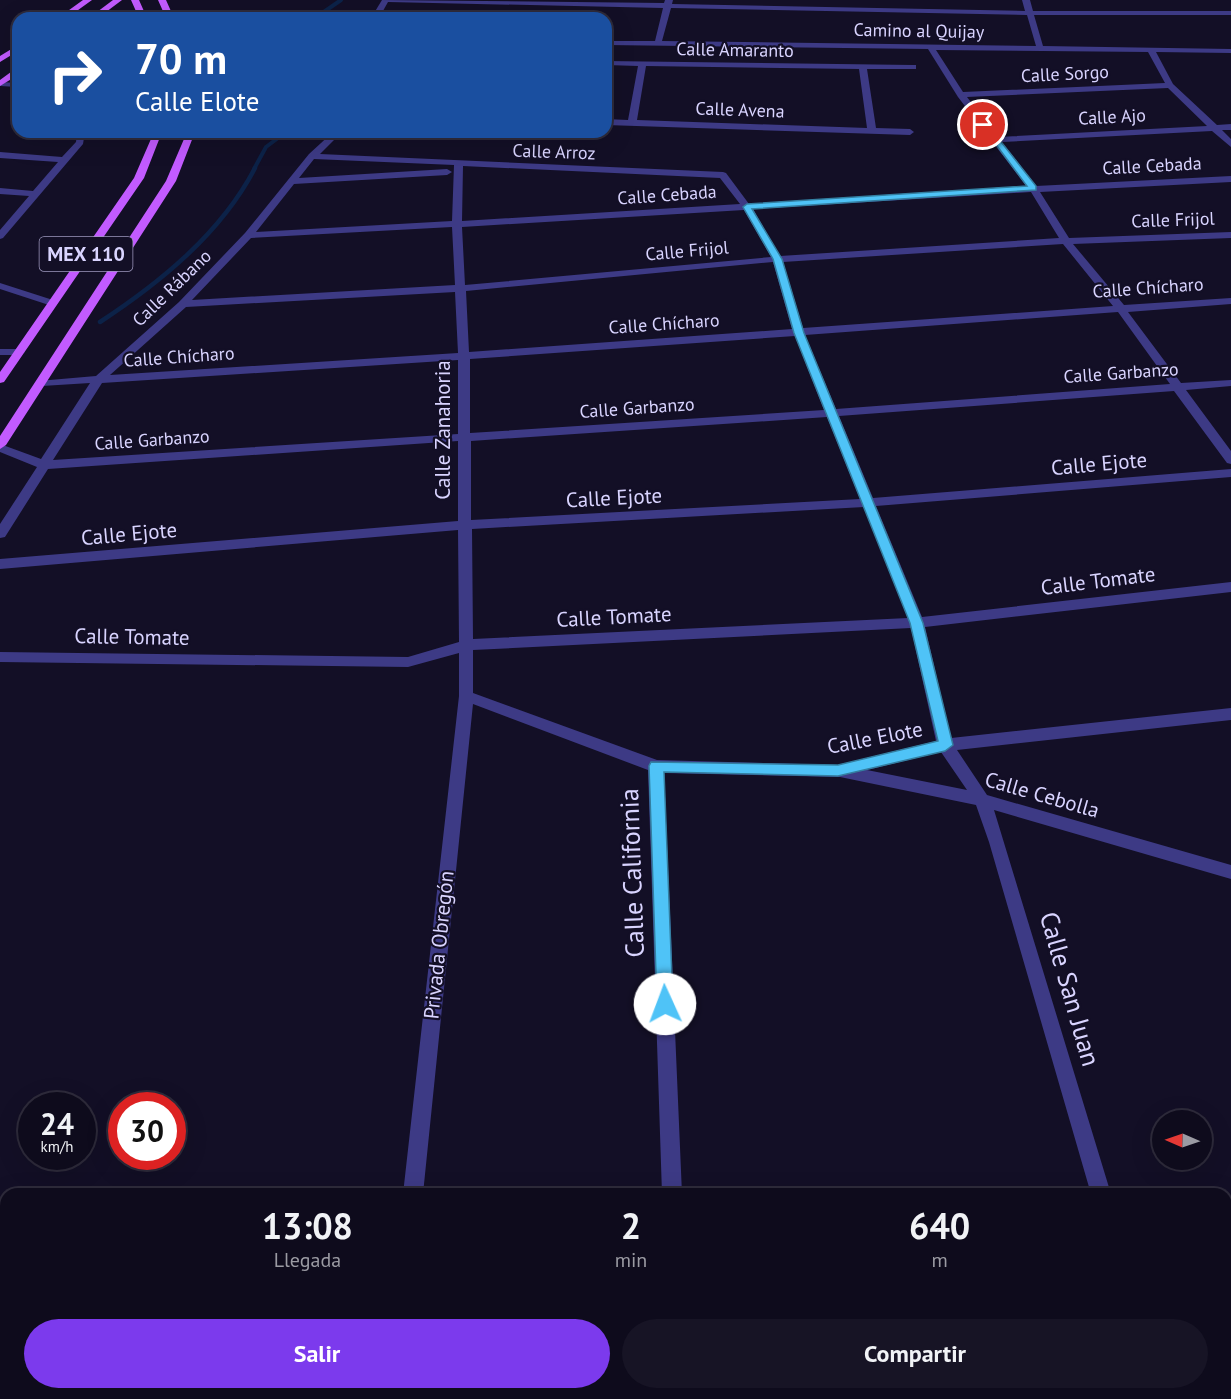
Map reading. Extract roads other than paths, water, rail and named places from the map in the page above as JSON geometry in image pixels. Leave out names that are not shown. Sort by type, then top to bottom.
[{"type":"main road","points":[[71,12],[88,0]]},
{"type":"main road","points":[[101,12],[118,0]]},
{"type":"main road","name":"MEX 110","points":[[3,376],[139,178],[156,138]]},
{"type":"main road","name":"MEX 110","points":[[0,446],[171,181],[188,138]]},
{"type":"street","points":[[386,0],[668,3],[1029,13],[1231,13]]},
{"type":"street","points":[[1026,0],[1040,48]]},
{"type":"street","points":[[658,43],[668,3]]},
{"type":"street","name":"Camino al Quijay","points":[[612,43],[1231,51]]},
{"type":"street","points":[[930,46],[961,95],[1033,188],[1066,241],[1120,308],[1231,460]]},
{"type":"street","points":[[1151,50],[1170,85],[1231,144]]},
{"type":"street","name":"Calle Amaranto","points":[[612,63],[913,67]]},
{"type":"street","points":[[632,122],[642,63]]},
{"type":"street","points":[[863,66],[872,131]]},
{"type":"street","name":"Calle Sorgo","points":[[961,95],[1170,85]]},
{"type":"street","name":"Calle Avena","points":[[612,122],[910,132]]},
{"type":"street","name":"Calle Ajo","points":[[994,140],[1231,127]]},
{"type":"street","points":[[0,236],[80,142],[80,138]]},
{"type":"street","name":"Calle Rábano","points":[[0,534],[98,380],[183,304],[248,235],[312,156],[332,138]]},
{"type":"street","points":[[0,155],[65,160]]},
{"type":"street","name":"Calle Arroz","points":[[312,156],[459,167],[723,175],[747,207]]},
{"type":"street","name":"Calle Arroz","points":[[294,181],[459,167]]},
{"type":"street","name":"Calle Zanahoria","points":[[459,167],[457,225],[464,356],[462,438],[466,696]]},
{"type":"street","name":"Calle Cebada","points":[[248,235],[457,225],[1033,188],[1231,179]]},
{"type":"street","points":[[0,191],[36,194]]},
{"type":"street","points":[[747,207],[777,259],[799,333],[833,412],[866,503],[917,623],[945,745]]},
{"type":"street","name":"Calle Frijol","points":[[183,304],[462,288],[777,259],[1066,241],[1231,235]]},
{"type":"street","points":[[0,286],[52,303]]},
{"type":"street","name":"Calle Chícharo","points":[[42,383],[1231,302]]},
{"type":"street","points":[[0,352],[19,352]]},
{"type":"street","name":"Calle Garbanzo","points":[[44,465],[462,438],[1231,383]]},
{"type":"street","points":[[0,446],[44,465]]},
{"type":"street","name":"Calle Ejote","points":[[0,564],[465,525],[866,503],[1231,473]]},
{"type":"street","name":"Calle Tomate","points":[[0,657],[408,662],[467,645],[917,623],[1231,587]]},
{"type":"street","name":"Calle Elote","points":[[466,696],[656,766],[838,771],[945,745],[1231,714]]},
{"type":"street","name":"Privada Obregón","points":[[413,1188],[466,696]]},
{"type":"street","name":"Calle San Juan","points":[[945,745],[982,800],[998,842],[1099,1188]]},
{"type":"street","name":"Calle California","points":[[656,766],[672,1188]]},
{"type":"street","name":"Calle Cebolla","points":[[838,771],[982,800],[1162,854],[1231,872]]},
{"type":"waterway","points":[[324,12],[341,0]]},
{"type":"waterway","points":[[254,169],[266,147],[278,138]]},
{"type":"waterway","points":[[100,322],[123,307],[188,254],[225,214],[255,168]]}]
